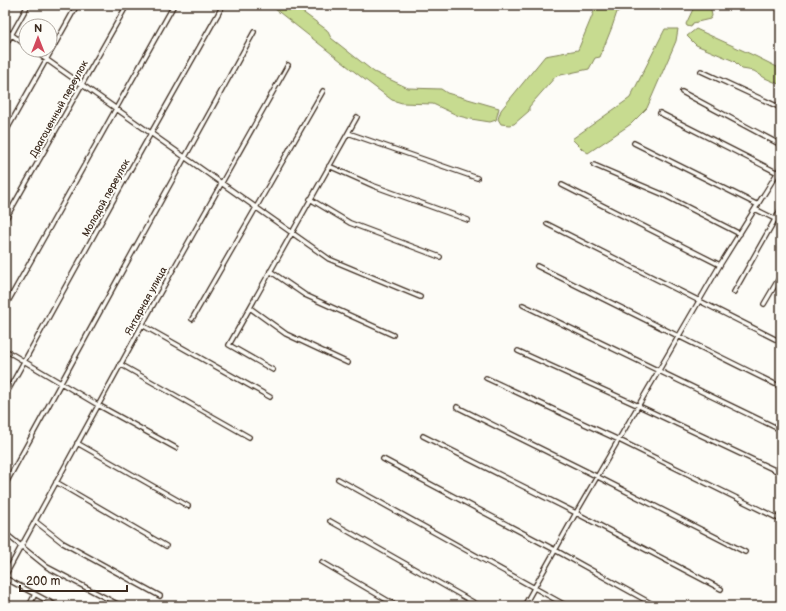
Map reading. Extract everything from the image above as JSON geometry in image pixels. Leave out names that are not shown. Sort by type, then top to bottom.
[{"type":"street","points":[[5,46],[28,5]]},
{"type":"street","points":[[5,133],[77,5]]},
{"type":"street","name":"Драгоценный переулок","points":[[5,220],[127,5]]},
{"type":"street","points":[[5,307],[174,5]]},
{"type":"street","name":"Молодой переулок","points":[[5,396],[222,8]]},
{"type":"street","points":[[5,30],[18,40]]},
{"type":"street","points":[[5,486],[254,32]]},
{"type":"street","points":[[43,58],[329,259],[420,297]]},
{"type":"street","name":"Янтарная улица","points":[[5,577],[120,364],[288,65]]},
{"type":"street","points":[[701,71],[781,108]]},
{"type":"street","points":[[192,319],[323,91]]},
{"type":"street","points":[[682,92],[781,145]]},
{"type":"street","points":[[660,112],[778,173]]},
{"type":"street","points":[[273,370],[229,345],[291,232],[357,117]]},
{"type":"street","points":[[348,133],[477,178]]},
{"type":"street","points":[[634,143],[756,207],[781,222]]},
{"type":"street","points":[[594,165],[662,194],[740,234]]},
{"type":"street","points":[[329,166],[374,186],[468,220]]},
{"type":"street","points":[[524,606],[720,265],[781,167]]},
{"type":"street","points":[[562,185],[720,265]]},
{"type":"street","points":[[310,199],[350,223],[440,257]]},
{"type":"street","points":[[734,292],[781,209]]},
{"type":"street","points":[[547,224],[781,342]]},
{"type":"street","points":[[537,266],[781,387]]},
{"type":"street","points":[[270,271],[305,295],[393,335]]},
{"type":"street","points":[[764,304],[781,275]]},
{"type":"street","points":[[523,305],[781,430]]},
{"type":"street","points":[[250,308],[286,334],[348,363]]},
{"type":"street","points":[[142,325],[270,397]]},
{"type":"street","points":[[5,350],[98,405],[176,448]]},
{"type":"street","points":[[518,351],[640,406],[781,473]]},
{"type":"street","points":[[120,364],[249,437]]},
{"type":"street","points":[[486,378],[619,440],[781,520]]},
{"type":"street","points":[[457,407],[745,552]]},
{"type":"street","points":[[423,436],[721,590]]},
{"type":"street","points":[[77,443],[188,506]]},
{"type":"street","points":[[383,459],[555,550],[656,606]]},
{"type":"street","points":[[338,479],[567,606]]},
{"type":"street","points":[[56,482],[166,546]]},
{"type":"street","points":[[35,521],[63,543],[160,596]]},
{"type":"street","points":[[330,521],[480,606]]},
{"type":"street","points":[[5,534],[47,567],[121,606]]},
{"type":"street","points":[[322,562],[397,606]]},
{"type":"street","points":[[5,577],[56,606]]},
{"type":"street","points":[[28,606],[35,594]]},
{"type":"green space","points":[[270,5],[293,5],[327,30],[331,38],[374,72],[408,88],[441,89],[447,93],[499,108],[496,120],[490,122],[459,116],[433,104],[402,103],[392,100]]},
{"type":"green space","points":[[598,5],[625,5],[624,8],[617,12],[600,57],[595,58],[589,69],[556,76],[529,107],[529,111],[514,124],[501,124],[498,119],[501,110],[545,56],[578,50]]},
{"type":"green space","points":[[695,5],[713,5],[711,10],[712,16],[710,19],[693,23],[691,27],[687,26],[686,24]]},
{"type":"green space","points":[[665,29],[678,29],[676,41],[647,108],[631,124],[588,153],[572,139],[630,98]]},
{"type":"green space","points":[[696,29],[781,69],[781,85],[754,71],[742,69],[734,61],[696,45],[687,36]]}]
